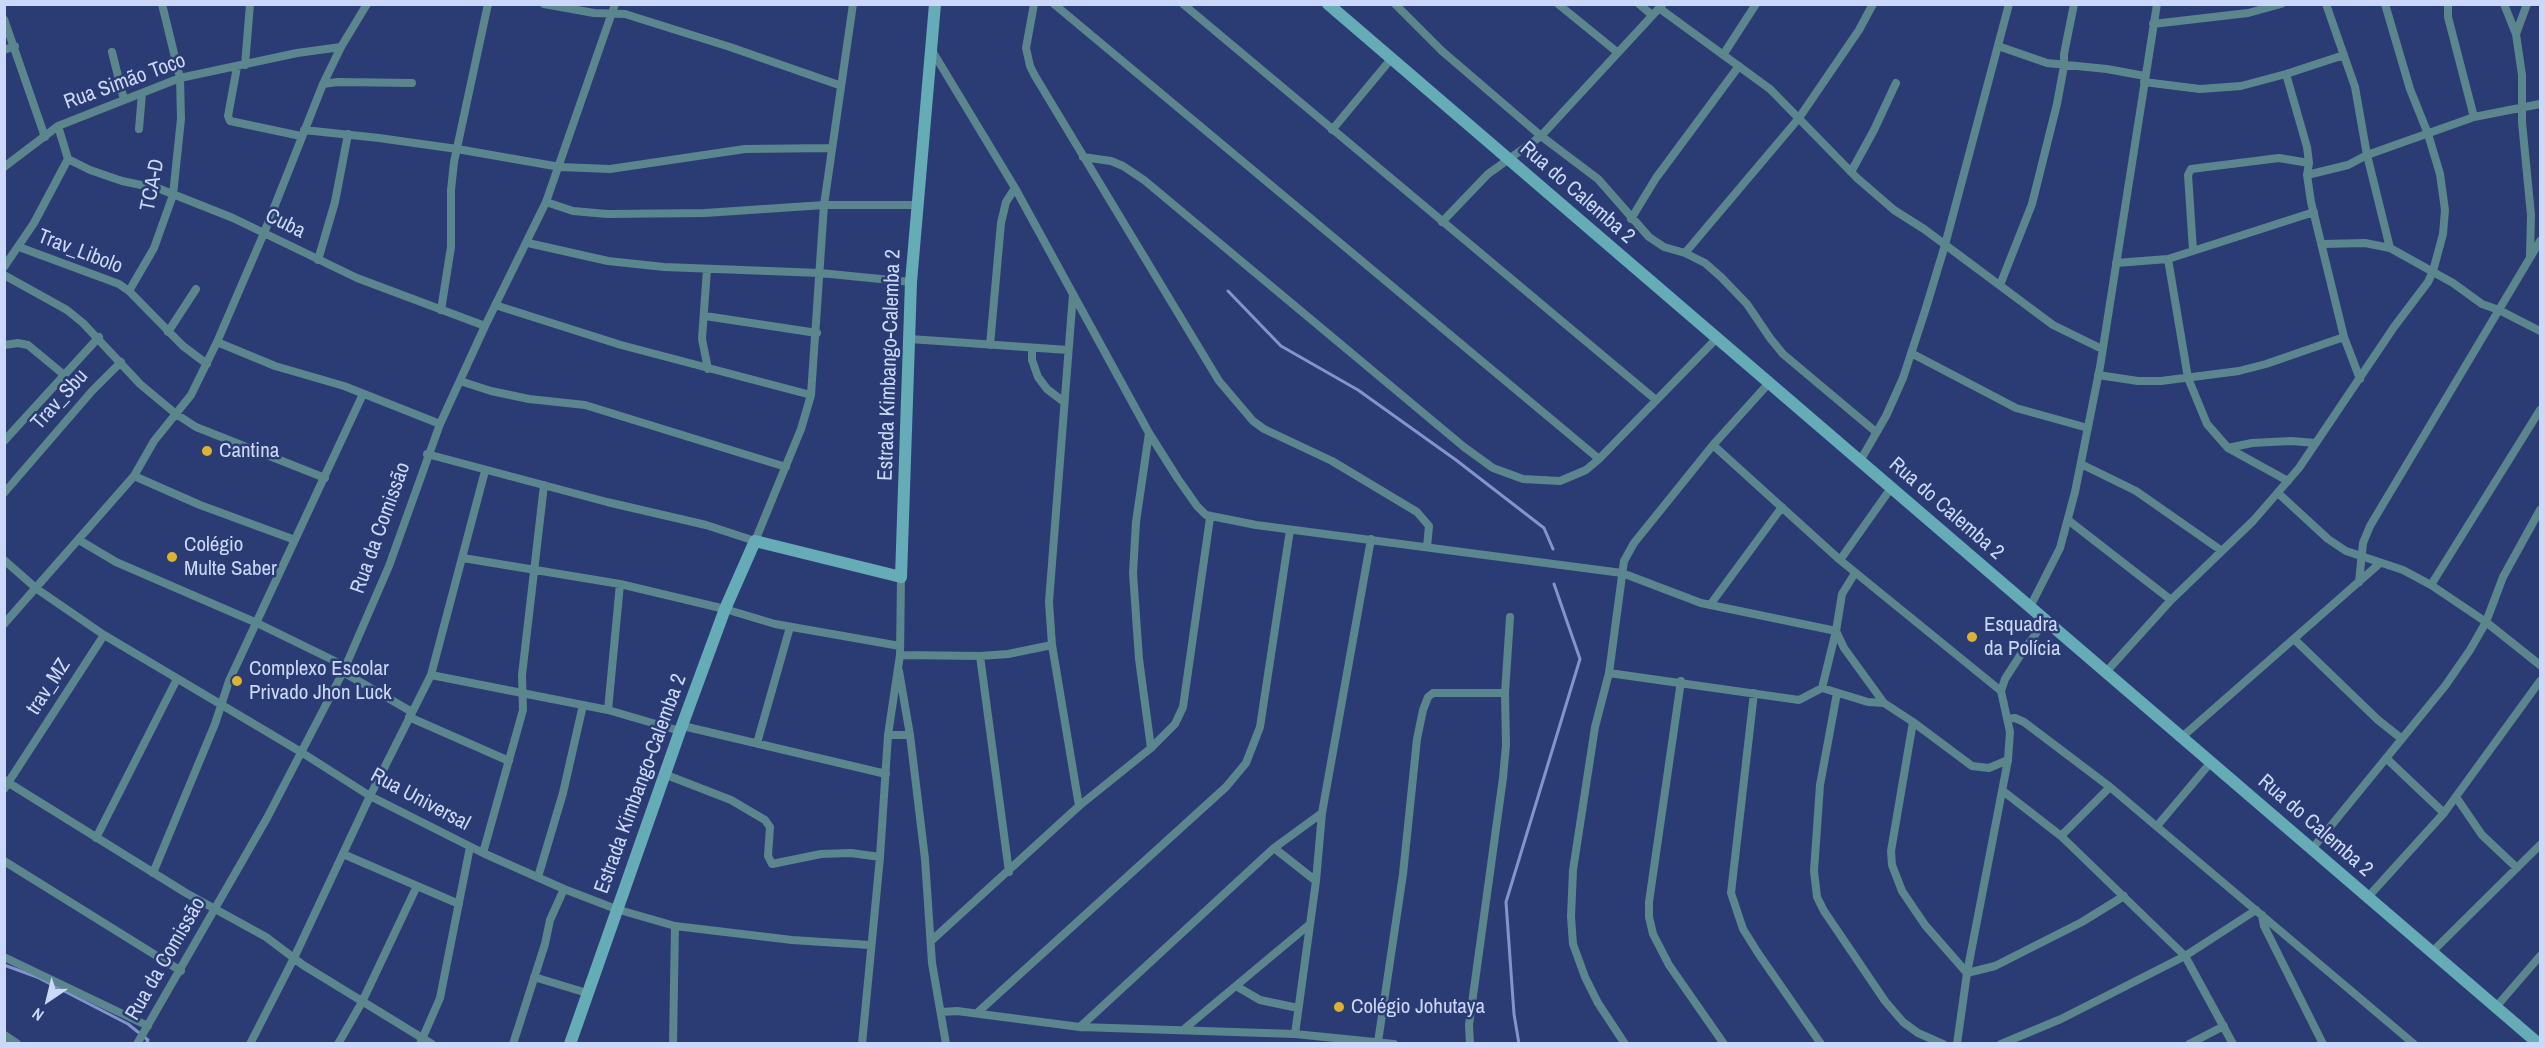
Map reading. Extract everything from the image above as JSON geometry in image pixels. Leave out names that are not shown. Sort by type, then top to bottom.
[{"type":"main road","name":"Estrada Kimbango-Calemba 2","points":[[901,577],[911,282],[935,4]]},
{"type":"main road","name":"Rua do Calemba 2","points":[[1328,4],[2539,1044]]},
{"type":"main road","name":"Estrada Kimbango-Calemba 2","points":[[570,1044],[664,774],[725,609],[755,541]]},
{"type":"main road","points":[[755,541],[901,577]]},
{"type":"street","name":"TCA-D","points":[[129,291],[154,248],[173,195],[181,119],[180,78],[162,4]]},
{"type":"street","points":[[250,4],[241,66],[228,116],[231,121],[303,133],[348,134],[457,149],[560,167],[610,169],[745,149],[832,148]]},
{"type":"street","points":[[4,624],[134,476],[154,441],[191,394],[217,342],[264,233],[323,84],[341,47],[367,4]]},
{"type":"street","points":[[441,310],[451,247],[451,190],[457,149],[488,4]]},
{"type":"street","points":[[544,4],[614,9],[839,85]]},
{"type":"street","points":[[842,4],[852,8]]},
{"type":"street","points":[[1034,4],[1026,48],[1030,66],[1208,366],[1240,407],[1264,429],[1332,461],[1417,512],[1429,526],[1427,547]]},
{"type":"street","points":[[1054,4],[1599,459]]},
{"type":"street","points":[[1183,4],[1656,400]]},
{"type":"street","points":[[1395,4],[1442,51],[1542,136],[1598,179],[1649,237],[1664,247],[1685,253],[1706,263],[1735,290],[1783,354],[1876,432]]},
{"type":"street","points":[[1558,4],[1617,52]]},
{"type":"street","points":[[1639,4],[1652,15]]},
{"type":"street","points":[[1723,55],[1756,4]]},
{"type":"street","points":[[1685,253],[1799,118],[1859,30],[1873,4]]},
{"type":"street","points":[[1860,461],[1886,416],[1911,353],[1945,245],[2009,4]]},
{"type":"street","points":[[2000,285],[2032,204],[2064,66],[2064,54],[2074,4]]},
{"type":"street","points":[[2030,607],[2051,569],[2068,520],[2081,464],[2098,375],[2157,4]]},
{"type":"street","points":[[2153,24],[2282,4]]},
{"type":"street","points":[[2326,4],[2355,87],[2367,155],[2390,248]]},
{"type":"street","points":[[2106,672],[2171,600],[2222,551],[2288,481],[2394,327],[2428,282],[2433,271],[2443,234],[2445,210],[2440,174],[2428,134],[2410,88],[2385,4]]},
{"type":"street","points":[[2448,4],[2448,17],[2474,117]]},
{"type":"street","points":[[2504,4],[2516,34],[2522,75],[2522,107],[2531,215],[2530,259]]},
{"type":"street","points":[[2516,34],[2527,4]]},
{"type":"street","points":[[1442,222],[1488,174],[1510,161],[1542,136],[1660,6],[1770,89],[1851,172],[1894,210],[2053,325],[2102,349]]},
{"type":"street","name":"Estrada Kimbango-Calemba 2","points":[[755,541],[786,467],[811,395],[824,205],[839,85],[852,8]]},
{"type":"street","name":"Rua da Comissão","points":[[138,1044],[267,818],[344,669],[389,566],[427,454],[484,326],[528,243],[546,202],[614,9]]},
{"type":"street","points":[[4,19],[45,137]]},
{"type":"street","points":[[4,50],[15,46]]},
{"type":"street","points":[[1998,46],[2047,63],[2107,69],[2200,89],[2241,86],[2344,55]]},
{"type":"street","name":"Rua Simão Toco","points":[[4,167],[58,126],[180,78],[297,53],[341,47]]},
{"type":"street","points":[[931,48],[1015,188],[1149,432],[1197,506],[1210,518],[1622,573],[1673,594],[1710,605],[1836,631]]},
{"type":"street","points":[[112,52],[124,100]]},
{"type":"street","points":[[1332,130],[1391,58]]},
{"type":"street","points":[[1632,219],[1656,178],[1739,66]]},
{"type":"street","points":[[2286,74],[2307,147],[2309,163],[2307,175],[2314,212],[2344,337],[2360,379]]},
{"type":"street","points":[[323,84],[338,82],[412,83]]},
{"type":"street","points":[[1851,172],[1896,83]]},
{"type":"street","points":[[139,129],[142,93]]},
{"type":"street","points":[[2307,175],[2348,165],[2367,155],[2474,117],[2541,104]]},
{"type":"street","points":[[4,267],[19,247],[69,159],[58,126]]},
{"type":"street","points":[[318,260],[334,202],[348,134]]},
{"type":"street","points":[[1083,157],[1111,161],[1144,180],[1464,447],[1493,468],[1523,479],[1560,482],[1586,470],[1717,338]]},
{"type":"street","points":[[2193,250],[2188,175],[2191,169],[2279,158],[2309,163]]},
{"type":"street","name":"Cuba","points":[[69,159],[90,170],[122,181],[160,189],[264,233],[357,278],[484,326]]},
{"type":"street","points":[[990,345],[1000,223],[1006,202],[1015,188]]},
{"type":"street","points":[[546,202],[573,211],[607,213],[705,213],[824,205],[917,205]]},
{"type":"street","points":[[2116,263],[2168,259],[2314,212]]},
{"type":"street","points":[[2359,582],[2360,558],[2370,526],[2541,241]]},
{"type":"street","points":[[528,243],[608,261],[664,267],[820,273],[911,282]]},
{"type":"street","points":[[2323,244],[2365,243],[2390,248],[2433,271],[2482,304],[2541,331]]},
{"type":"street","name":"Trav_Libolo","points":[[19,247],[102,278],[129,291],[168,332],[198,360],[207,364]]},
{"type":"street","points":[[2168,259],[2188,378],[2207,424],[2228,448],[2288,481]]},
{"type":"street","points":[[707,269],[702,339],[708,369]]},
{"type":"street","points":[[4,275],[67,310],[99,337],[140,384],[176,414],[196,426],[325,478]]},
{"type":"street","points":[[168,332],[196,289]]},
{"type":"street","points":[[1073,293],[1049,602],[1052,645],[1079,806]]},
{"type":"street","points":[[495,305],[621,345],[811,395]]},
{"type":"street","points":[[705,316],[817,333]]},
{"type":"street","points":[[6,437],[99,337]]},
{"type":"street","points":[[2098,375],[2138,381],[2188,378],[2266,364],[2344,337]]},
{"type":"street","points":[[910,339],[1068,350]]},
{"type":"street","points":[[217,342],[274,366],[344,386],[440,424]]},
{"type":"street","points":[[4,345],[18,343],[28,345],[63,374]]},
{"type":"street","points":[[1032,348],[1032,360],[1038,377],[1047,389],[1064,402]]},
{"type":"street","points":[[1911,353],[2016,408],[2088,428]]},
{"type":"street","name":"Trav_Sbu","points":[[4,493],[92,391],[121,362]]},
{"type":"street","points":[[460,381],[491,391],[529,399],[585,405],[786,467]]},
{"type":"street","points":[[1625,1044],[1598,1003],[1584,976],[1573,944],[1571,917],[1573,870],[1594,738],[1610,673],[1624,561],[1634,543],[1713,445],[1769,383]]},
{"type":"street","points":[[153,873],[215,724],[221,704],[363,394]]},
{"type":"street","points":[[2431,585],[2541,410]]},
{"type":"street","points":[[1149,432],[1136,522],[1133,573],[1139,659],[1151,748]]},
{"type":"street","points":[[2228,448],[2252,443],[2291,441],[2316,443]]},
{"type":"street","points":[[1713,445],[1855,573],[2001,691]]},
{"type":"street","points":[[427,454],[485,471],[706,525],[755,541]]},
{"type":"street","points":[[2081,464],[2136,491],[2222,551]]},
{"type":"street","points":[[250,1044],[431,675],[485,471]]},
{"type":"street","points":[[134,476],[200,505],[295,540]]},
{"type":"street","points":[[483,853],[523,710],[521,694],[544,485]]},
{"type":"street","points":[[1840,560],[1891,488]]},
{"type":"street","points":[[2278,493],[2346,551],[2360,558],[2403,570],[2431,585],[2486,622],[2541,664]]},
{"type":"street","points":[[1710,605],[1782,507]]},
{"type":"street","points":[[2312,849],[2445,686],[2470,650],[2486,622],[2503,577],[2541,510]]},
{"type":"street","points":[[931,941],[1079,806],[1151,748],[1175,724],[1183,707],[1210,518]]},
{"type":"street","points":[[2068,520],[2171,600]]},
{"type":"street","points":[[977,1013],[1226,787],[1240,771],[1251,753],[1260,728],[1290,530]]},
{"type":"street","points":[[1295,1034],[1316,881],[1322,813],[1371,539]]},
{"type":"street","points":[[80,540],[116,562],[257,623],[344,669],[411,715],[509,761]]},
{"type":"street","points":[[463,558],[620,584],[790,627],[900,651],[980,656],[1008,654],[1052,645]]},
{"type":"street","name":"Rua Universal","points":[[4,560],[37,588],[104,635],[301,752],[370,796],[483,853],[616,909],[675,926],[792,940],[870,945]]},
{"type":"street","points":[[2182,737],[2379,564]]},
{"type":"street","points":[[1822,688],[1836,631],[1842,594],[1855,573]]},
{"type":"street","points":[[862,1044],[880,857],[888,735],[900,651],[901,577]]},
{"type":"street","points":[[608,710],[620,584]]},
{"type":"street","points":[[1470,1044],[1469,1025],[1503,778],[1506,745],[1504,693],[1510,616]]},
{"type":"street","points":[[1957,1044],[1967,973],[2008,760],[2010,732],[2001,691],[2005,679],[2046,620]]},
{"type":"street","points":[[757,743],[790,627]]},
{"type":"street","points":[[1836,631],[1844,648],[1884,703],[1972,766],[1989,768],[2008,760]]},
{"type":"street","name":"trav_MZ","points":[[6,784],[104,635]]},
{"type":"street","points":[[2294,639],[2378,720],[2402,739]]},
{"type":"street","points":[[980,656],[1009,872]]},
{"type":"street","points":[[898,668],[903,683],[910,735],[925,859],[936,988],[946,1044]]},
{"type":"street","points":[[1610,673],[1681,681],[1799,700],[1822,688],[1868,702],[1884,703]]},
{"type":"street","points":[[431,675],[608,710],[886,774]]},
{"type":"street","points":[[96,838],[177,679]]},
{"type":"street","points":[[1681,681],[1649,902],[1649,917],[1653,934],[1669,965],[1724,1044]]},
{"type":"street","points":[[2368,897],[2444,813],[2541,681]]},
{"type":"street","points":[[1378,1042],[1409,825],[1417,739],[1426,700],[1433,693],[1504,693]]},
{"type":"street","points":[[1754,693],[1731,893],[1743,929],[1821,1044]]},
{"type":"street","points":[[1837,693],[1820,785],[1814,872],[1817,897],[1824,911],[1891,1008],[1903,1022],[1918,1033],[1943,1044]]},
{"type":"street","points":[[538,877],[563,793],[583,705]]},
{"type":"street","points":[[2008,719],[2015,718],[2024,722],[2110,787],[2415,1044]]},
{"type":"street","points":[[1913,722],[1891,851],[1892,865],[1902,891],[1925,926],[1967,973]]},
{"type":"street","points":[[888,735],[910,735]]},
{"type":"street","points":[[2386,758],[2444,813]]},
{"type":"street","points":[[2157,826],[2211,762]]},
{"type":"street","points":[[664,774],[731,800],[765,820],[770,827],[768,856],[772,864],[821,854],[851,853],[880,857]]},
{"type":"street","points":[[6,784],[266,938],[421,1041],[432,1044]]},
{"type":"street","points":[[2061,836],[2110,787]]},
{"type":"street","points":[[2003,791],[2061,836],[2185,956],[2233,1044]]},
{"type":"street","points":[[2456,797],[2482,835],[2517,868]]},
{"type":"street","points":[[1080,1027],[1274,848],[1322,813]]},
{"type":"street","points":[[2432,952],[2541,844]]},
{"type":"street","points":[[421,1041],[440,998],[470,847]]},
{"type":"street","points":[[1274,848],[1316,881]]},
{"type":"street","points":[[343,854],[459,904]]},
{"type":"street","points":[[4,861],[180,971]]},
{"type":"street","points":[[338,1044],[362,1002],[417,886]]},
{"type":"street","points":[[513,1044],[550,920],[564,889]]},
{"type":"street","points":[[1967,973],[1980,972],[2004,962],[2082,922],[2124,896]]},
{"type":"street","points":[[2001,1044],[2061,1019],[2185,956],[2259,912]]},
{"type":"street","points":[[2259,912],[2323,1044]]},
{"type":"street","points":[[1183,1030],[1310,924]]},
{"type":"street","points":[[673,1044],[675,926]]},
{"type":"street","points":[[2496,1007],[2541,956]]},
{"type":"street","points":[[4,957],[148,1026]]},
{"type":"street","points":[[534,977],[586,993]]},
{"type":"street","points":[[1236,986],[1260,1000],[1298,1008]]},
{"type":"street","points":[[942,1012],[977,1013],[1080,1027],[1295,1034],[1394,1044]]},
{"type":"street","points":[[2188,1044],[2224,1026]]},
{"type":"street","points":[[4,1036],[16,1044]]},
{"type":"waterway","points":[[1228,291],[1281,346],[1358,390],[1456,460],[1544,528],[1553,549]]},
{"type":"waterway","points":[[1519,1044],[1514,1014],[1506,902],[1580,659],[1554,584]]},
{"type":"waterway","points":[[4,965],[37,977],[128,1024],[148,1040],[146,1044]]},
{"type":"place","name":"Cantina","points":[[207,451]]},
{"type":"place","name":"Colégio Multe Saber","points":[[172,557]]},
{"type":"place","name":"Esquadra da Polícia","points":[[1972,637]]},
{"type":"place","name":"Complexo Escolar Privado Jhon Luck","points":[[237,681]]},
{"type":"place","name":"Colégio Johutaya","points":[[1339,1007]]}]
